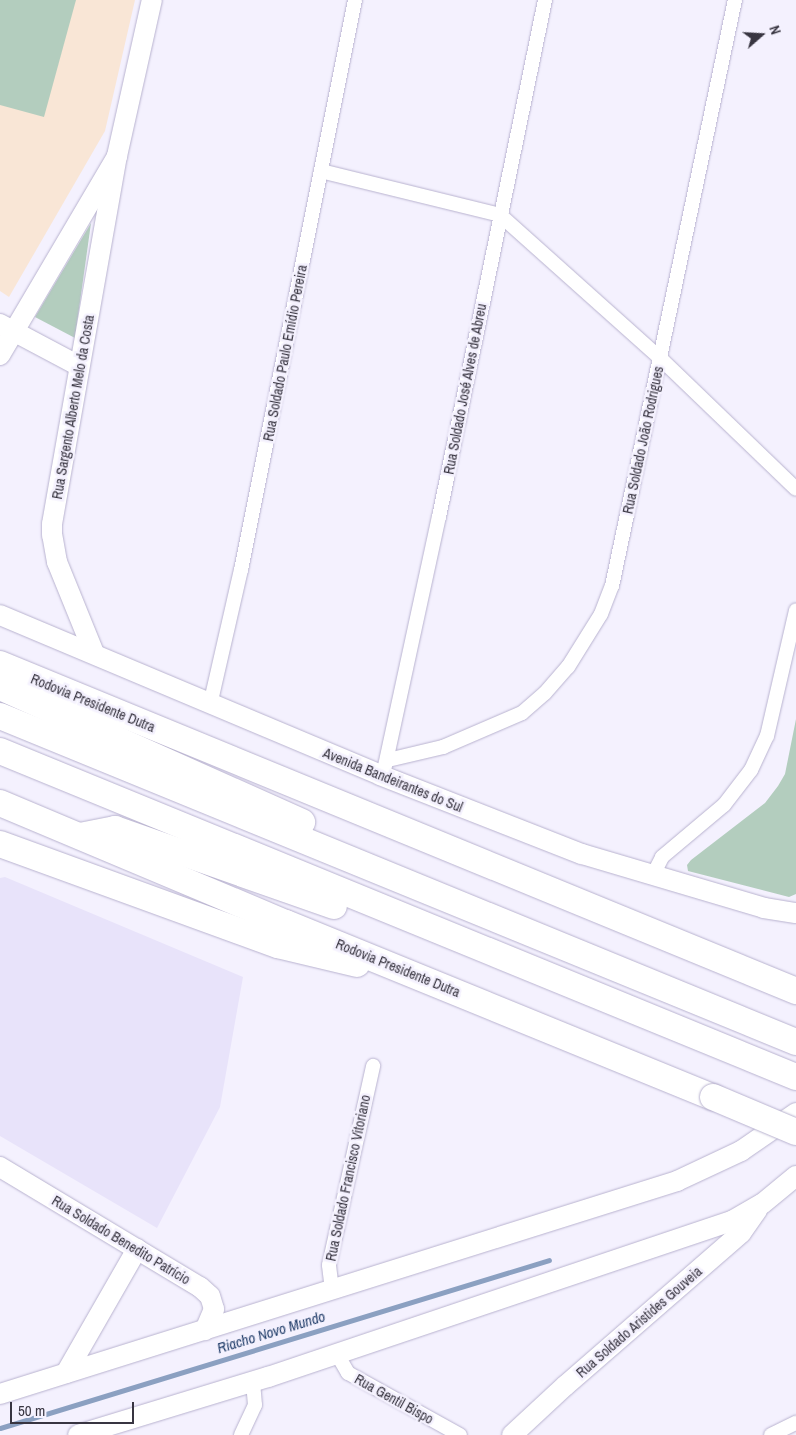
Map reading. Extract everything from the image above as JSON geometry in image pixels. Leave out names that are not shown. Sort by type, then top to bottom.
[{"type":"highway","name":"Rodovia Presidente Dutra","points":[[0,664],[796,992]]},
{"type":"highway","points":[[0,687],[369,852],[397,880]]},
{"type":"highway","points":[[0,716],[796,1042]]},
{"type":"highway","points":[[0,751],[796,1077]]},
{"type":"highway","name":"Rodovia Presidente Dutra","points":[[0,803],[796,1132]]},
{"type":"highway","points":[[80,836],[115,829],[353,913],[391,912]]},
{"type":"highway","points":[[0,844],[278,945],[342,962],[387,963]]},
{"type":"street","name":"Rua Sargento Alberto Melo da Costa","points":[[94,653],[61,576],[52,535],[79,366],[117,156],[152,0]]},
{"type":"street","name":"Rua Soldado Paulo Emídio Pereira","points":[[210,704],[241,570],[355,0]]},
{"type":"street","name":"Rua Soldado José Alves de Abreu","points":[[384,768],[545,0]]},
{"type":"street","name":"Rua Soldado João Rodrigues","points":[[384,768],[443,747],[522,712],[545,693],[573,660],[601,614],[612,586],[735,0]]},
{"type":"street","points":[[0,355],[7,328],[117,156]]},
{"type":"street","points":[[321,171],[500,215],[661,359],[796,489]]},
{"type":"street","points":[[7,328],[79,366]]},
{"type":"street","points":[[652,877],[662,857],[724,805],[751,770],[767,736],[796,610]]},
{"type":"street","name":"Avenida Bandeirantes do Sul","points":[[0,615],[94,653],[210,704],[384,768],[582,854],[652,877],[764,908],[796,914]]},
{"type":"street","name":"Rua Soldado Francisco Vitoriano","points":[[332,1290],[329,1265],[373,1066]]},
{"type":"street","points":[[0,1394],[677,1181],[741,1150],[796,1113]]},
{"type":"street","name":"Rua Soldado Benedito Patrício","points":[[0,1167],[200,1287],[210,1296],[214,1309],[205,1330]]},
{"type":"street","points":[[78,1435],[114,1431],[253,1381],[732,1221],[762,1204],[796,1176]]},
{"type":"street","name":"Rua Soldado Aristides Gouveia","points":[[512,1435],[565,1386],[741,1233],[762,1204]]},
{"type":"street","points":[[66,1373],[137,1249]]},
{"type":"street","name":"Rua Gentil Bispo","points":[[336,1354],[348,1373],[460,1435]]},
{"type":"street","points":[[241,1435],[255,1405],[253,1381]]},
{"type":"street","points":[[771,1435],[796,1423]]},
{"type":"shaded area","points":[[0,0],[135,0],[105,131],[9,297],[0,291]]},
{"type":"shaded area","points":[[5,877],[243,977],[220,1107],[157,1228],[0,1136],[0,878]]},
{"type":"green space","points":[[0,0],[76,0],[44,117],[0,105]]},
{"type":"green space","points":[[91,223],[75,338],[35,317]]},
{"type":"green space","points":[[796,719],[796,894],[789,897],[688,871],[687,865],[691,860],[765,803],[778,786],[785,774]]},
{"type":"waterway","name":"Riacho Novo Mundo","points":[[0,1428],[549,1260]]}]
